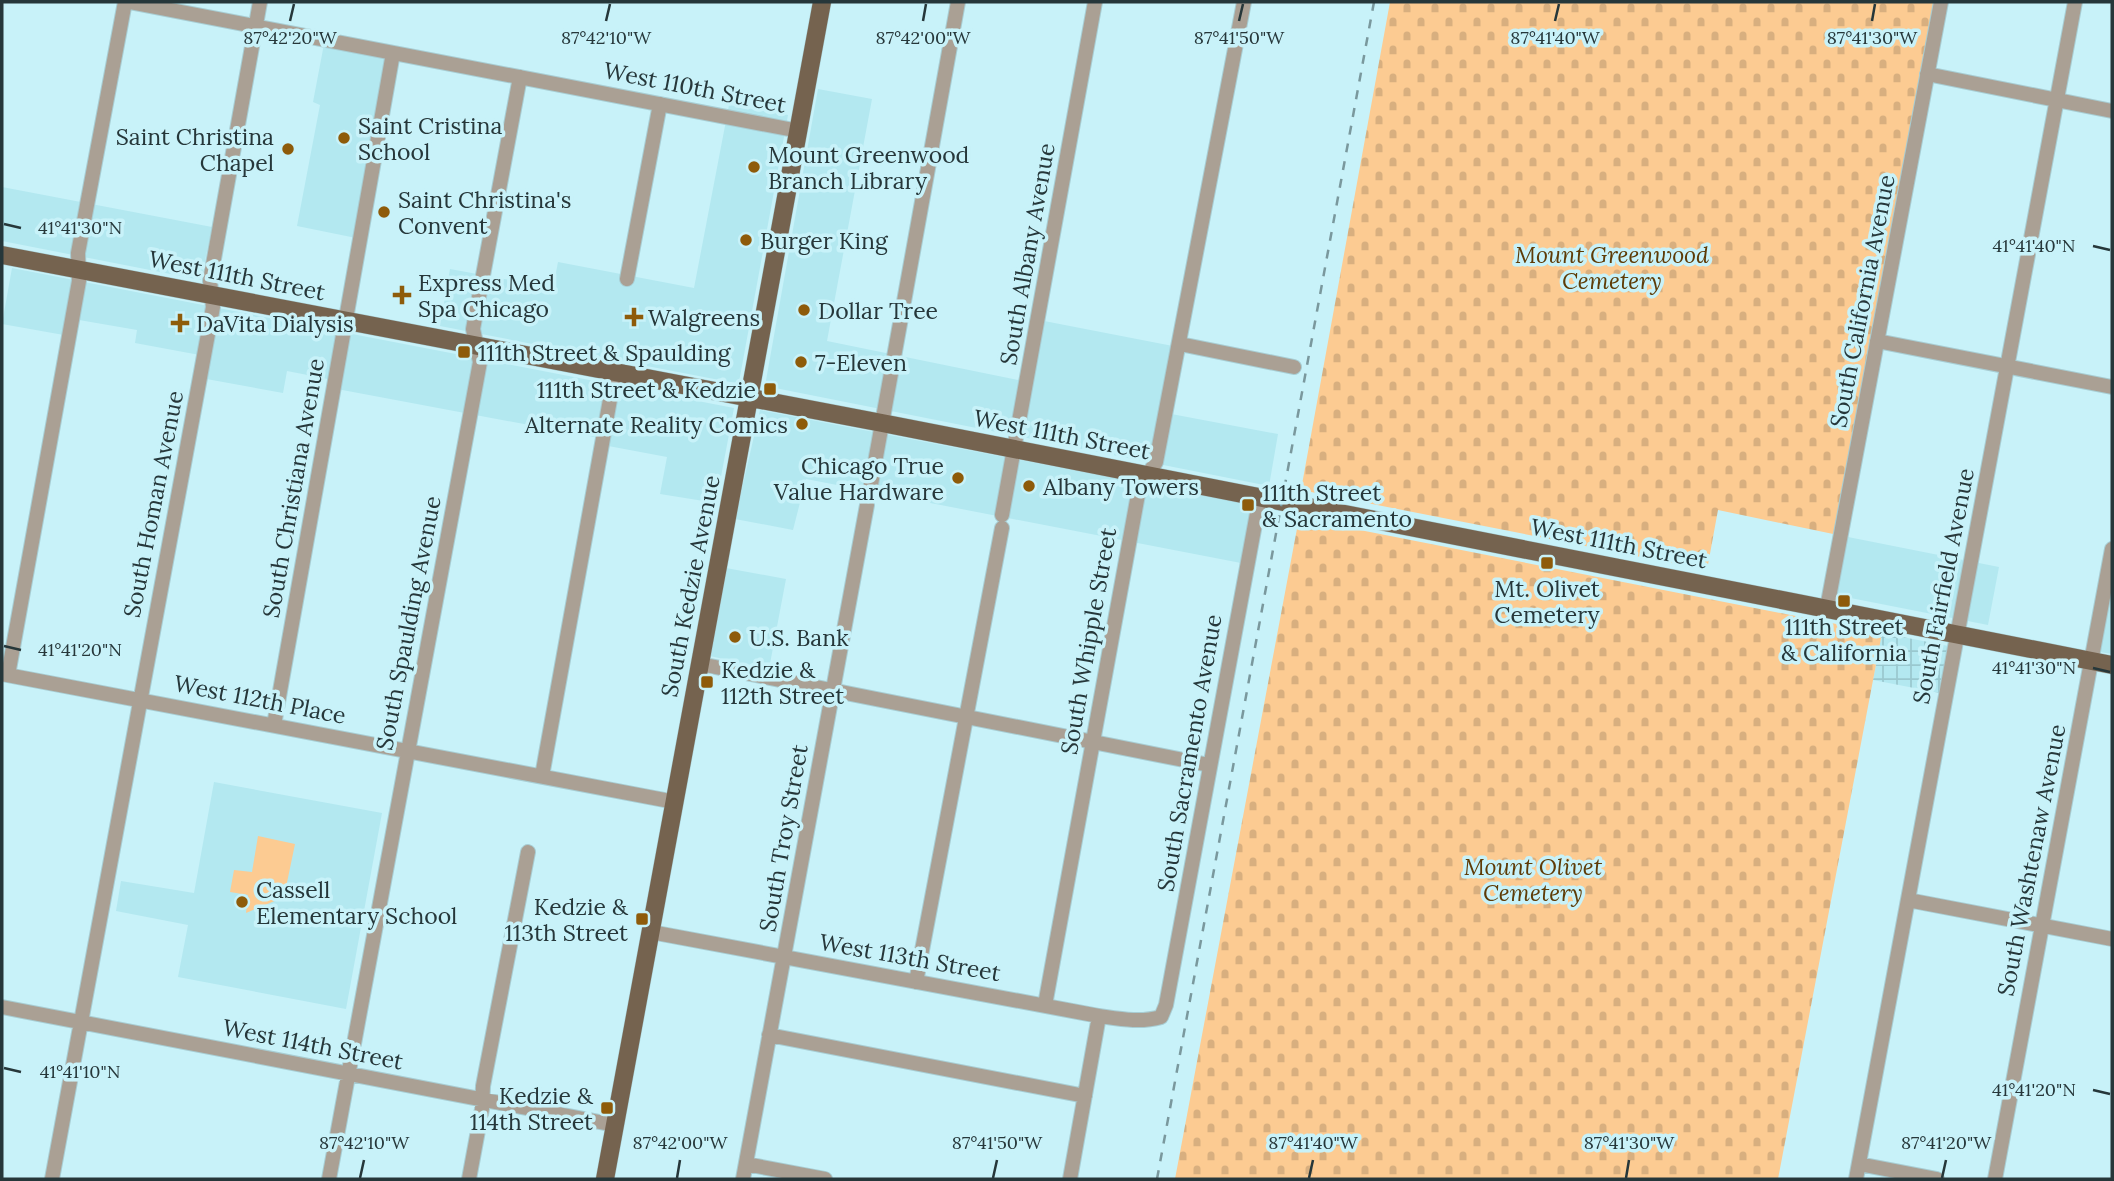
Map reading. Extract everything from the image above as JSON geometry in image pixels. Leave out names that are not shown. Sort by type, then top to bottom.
[{"type":"main road","name":"South Kedzie Avenue","points":[[605,1179],[822,2]]},
{"type":"main road","name":"West 111th Street","points":[[2,255],[882,423],[2112,664]]},
{"type":"street","name":"West 110th Street","points":[[127,2],[799,131]]},
{"type":"street","points":[[5,674],[79,281],[78,253],[127,2]]},
{"type":"street","name":"South Homan Avenue","points":[[52,1179],[213,307],[210,281],[214,255],[260,2]]},
{"type":"street","points":[[870,490],[958,2]]},
{"type":"street","name":"South Albany Avenue","points":[[916,982],[1096,2]]},
{"type":"street","name":"South Whipple Street","points":[[1045,1005],[1139,489],[1156,462],[1244,2]]},
{"type":"street","name":"South California Avenue","points":[[1827,608],[1941,2]]},
{"type":"street","name":"South Fairfield Avenue","points":[[1856,1179],[2075,2]]},
{"type":"street","name":"South Christiana Avenue","points":[[274,725],[393,52]]},
{"type":"street","points":[[1927,75],[2112,111]]},
{"type":"street","name":"South Spaulding Avenue","points":[[329,1179],[480,362],[473,329],[520,77]]},
{"type":"street","points":[[626,279],[660,104]]},
{"type":"street","points":[[1877,341],[2112,387]]},
{"type":"street","points":[[1180,344],[1294,367]]},
{"type":"street","points":[[541,776],[615,372]]},
{"type":"street","name":"South Sacramento Avenue","points":[[1161,1017],[1166,1005],[1259,497]]},
{"type":"street","name":"South Troy Street","points":[[743,1179],[867,505]]},
{"type":"street","name":"South Washtenaw Avenue","points":[[1995,1179],[2112,549]]},
{"type":"street","points":[[700,664],[1209,765]]},
{"type":"street","name":"West 112th Place","points":[[5,674],[675,802]]},
{"type":"street","points":[[469,1179],[483,1086],[528,852]]},
{"type":"street","points":[[1908,900],[2112,939]]},
{"type":"street","name":"West 113th Street","points":[[651,932],[1099,1016],[1135,1021],[1161,1017]]},
{"type":"street","name":"West 114th Street","points":[[2,1007],[615,1125]]},
{"type":"street","points":[[1070,1179],[1099,1016]]},
{"type":"street","points":[[769,1035],[1085,1096]]},
{"type":"street","points":[[746,1164],[825,1179]]},
{"type":"street","points":[[1859,1164],[1937,1179]]},
{"type":"shaded area","name":"Saint Cristina School","points":[[324,44],[389,57],[356,238],[297,226],[320,105],[313,102]]},
{"type":"shaded area","points":[[818,89],[872,99],[827,341],[1028,382],[1039,320],[1178,347],[1166,413],[1278,434],[1269,486],[765,386]]},
{"type":"shaded area","points":[[729,105],[788,115],[739,382],[440,326],[450,269],[553,288],[558,262],[694,288]]},
{"type":"shaded area","points":[[2,187],[212,227],[201,280],[2,241]]},
{"type":"shaded area","points":[[12,268],[734,408],[716,503],[660,494],[667,457],[603,445],[604,439],[337,389],[338,381],[287,371],[283,393],[201,378],[205,356],[135,343],[137,330],[79,320],[75,337],[2,324]]},
{"type":"shaded area","points":[[760,410],[1253,505],[1241,563],[806,479],[793,530],[735,519]]},
{"type":"shaded area","points":[[1838,535],[1999,567],[1988,625],[1825,593]]},
{"type":"shaded area","points":[[726,568],[786,579],[769,669],[710,656]]},
{"type":"shaded area","points":[[2112,588],[2112,654],[2100,652]]},
{"type":"shaded area","points":[[1882,633],[1959,648],[1950,695],[1873,680]]},
{"type":"shaded area","name":"Cassell Elementary School","points":[[214,782],[382,813],[346,1009],[178,977],[188,925],[116,911],[121,881],[194,893]]},
{"type":"green space","name":"Mount Greenwood Cemetery","points":[[1390,2],[1936,2],[1838,535],[1718,510],[1707,570],[1301,490]]},
{"type":"green space","name":"Mount Olivet Cemetery","points":[[1299,518],[1882,633],[1778,1179],[1175,1179]]},
{"type":"green space","points":[[258,836],[295,844],[284,897],[246,913],[248,895],[230,892],[234,870],[252,872]]},
{"type":"railway","points":[[1157,1179],[1374,2]]},
{"type":"place","name":"Saint Cristina School","points":[[344,138]]},
{"type":"place","name":"Saint Christina Chapel","points":[[288,149]]},
{"type":"place","name":"Mount Greenwood Branch Library","points":[[754,167]]},
{"type":"place","name":"Saint Christina's Convent","points":[[384,212]]},
{"type":"place","name":"Burger King","points":[[746,240]]},
{"type":"place","name":"Express Med Spa Chicago","points":[[402,295]]},
{"type":"place","name":"Dollar Tree","points":[[804,310]]},
{"type":"place","name":"Walgreens","points":[[634,317]]},
{"type":"place","name":"DaVita Dialysis","points":[[180,323]]},
{"type":"place","name":"111th Street & Spaulding","points":[[464,352]]},
{"type":"place","name":"7-Eleven","points":[[801,362]]},
{"type":"place","name":"111th Street & Kedzie","points":[[770,389]]},
{"type":"place","name":"Alternate Reality Comics","points":[[802,424]]},
{"type":"place","name":"Chicago True Value Hardware","points":[[958,478]]},
{"type":"place","name":"Albany Towers","points":[[1029,486]]},
{"type":"place","name":"111th Street & Sacramento","points":[[1248,505]]},
{"type":"place","name":"Mt. Olivet Cemetery","points":[[1547,563]]},
{"type":"place","name":"111th Street & California","points":[[1844,601]]},
{"type":"place","name":"U.S. Bank","points":[[735,637]]},
{"type":"place","name":"Kedzie & 112th Street","points":[[707,682]]},
{"type":"place","name":"Cassell Elementary School","points":[[242,902]]},
{"type":"place","name":"Kedzie & 113th Street","points":[[642,919]]},
{"type":"place","name":"Kedzie & 114th Street","points":[[607,1108]]}]
